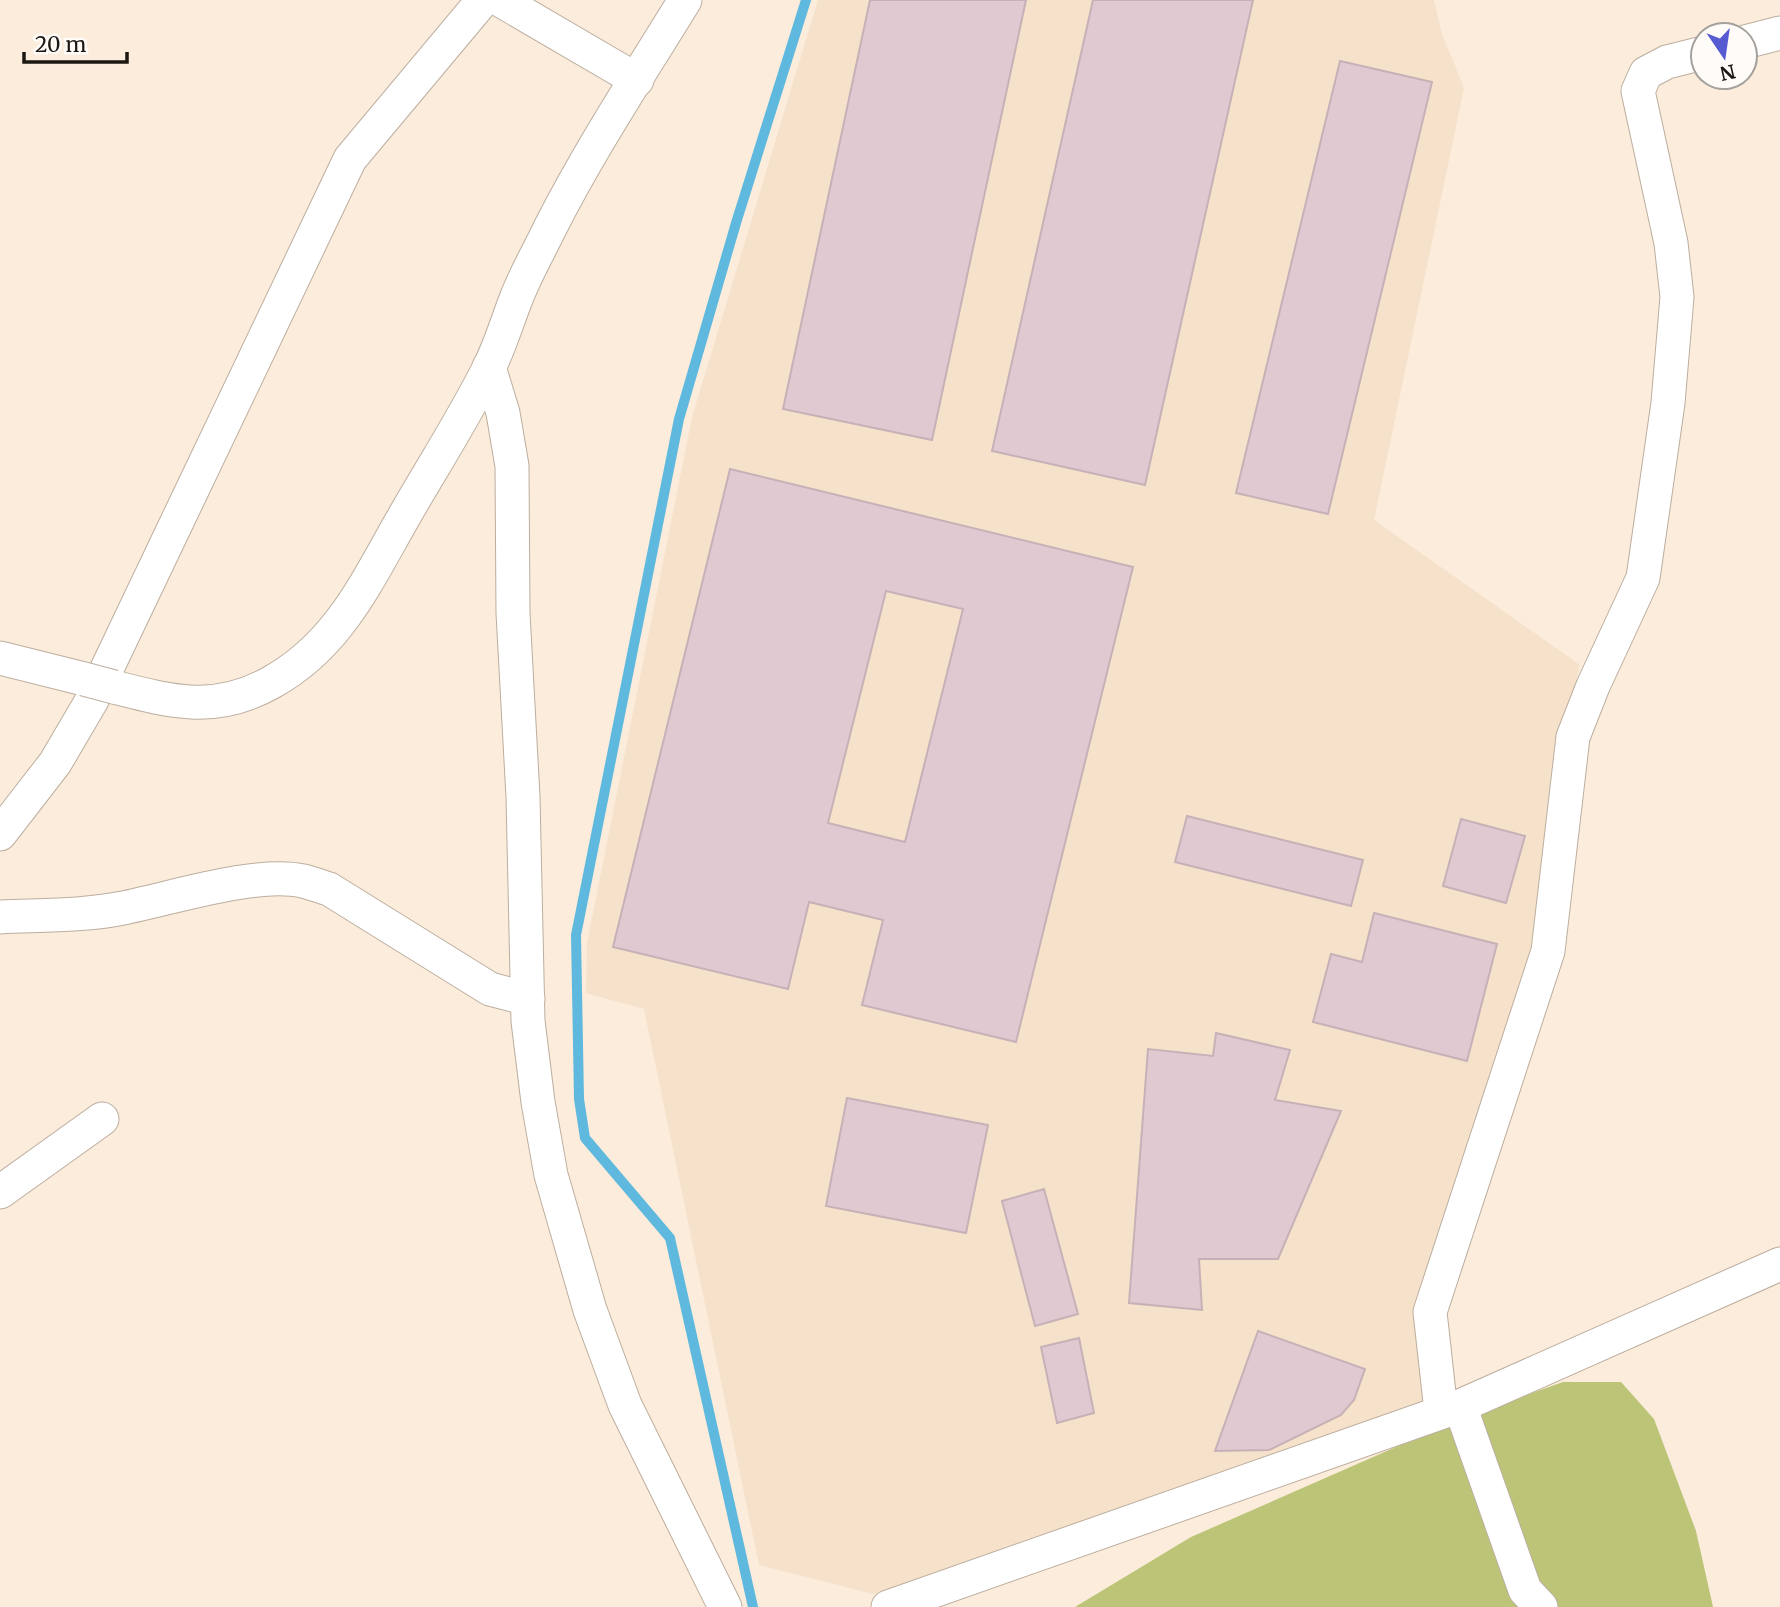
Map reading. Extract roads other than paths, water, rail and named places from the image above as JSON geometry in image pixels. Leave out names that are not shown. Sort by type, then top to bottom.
[{"type":"street","points":[[0,834],[55,763],[92,700],[349,159],[483,0]]},
{"type":"street","points":[[500,0],[636,80]]},
{"type":"street","points":[[0,658],[172,702],[207,703],[242,696],[271,683],[318,650],[349,613],[489,367],[517,296],[552,224],[685,0]]},
{"type":"street","points":[[1759,38],[1780,33]]},
{"type":"street","points":[[1541,1607],[1525,1590],[1450,1409],[1430,1312],[1548,951],[1573,737],[1593,686],[1643,578],[1668,402],[1677,297],[1671,243],[1638,91],[1646,73],[1667,62],[1689,56]]},
{"type":"street","points":[[489,367],[503,413],[512,466],[513,613],[523,797],[528,999],[538,1102],[551,1175],[590,1310],[625,1405],[725,1607]]},
{"type":"street","points":[[0,916],[48,915],[121,908],[267,879],[302,881],[329,889],[490,989],[528,999]]},
{"type":"street","points":[[0,1192],[102,1119]]},
{"type":"street","points":[[888,1607],[1450,1409],[1780,1264]]},
{"type":"waterway","points":[[753,1607],[670,1238],[585,1138],[579,1099],[576,935],[679,419],[736,223],[806,0]]}]
